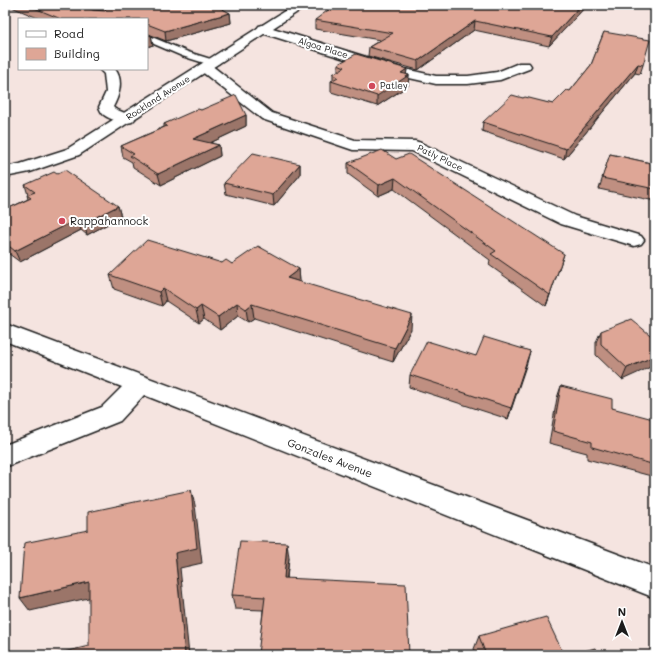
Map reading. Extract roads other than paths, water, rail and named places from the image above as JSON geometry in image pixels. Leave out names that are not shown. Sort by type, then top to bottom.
[{"type":"street","name":"Rockland Avenue","points":[[5,172],[24,168],[73,152],[302,5]]},
{"type":"street","name":"Algoa Place","points":[[263,29],[401,72],[436,80],[468,80],[500,76],[524,66]]},
{"type":"street","name":"Patly Place","points":[[210,65],[267,116],[352,145],[415,146],[568,220],[634,240]]},
{"type":"street","points":[[107,70],[111,73],[113,92],[106,106],[109,112],[126,119]]},
{"type":"street","name":"Gonzales Avenue","points":[[5,332],[655,583]]},
{"type":"street","points":[[5,456],[111,414],[140,384]]},
{"type":"lane","points":[[148,38],[210,65]]},
{"type":"place","name":"Patley","points":[[372,86]]},
{"type":"place","name":"Rappahannock","points":[[62,221]]}]
